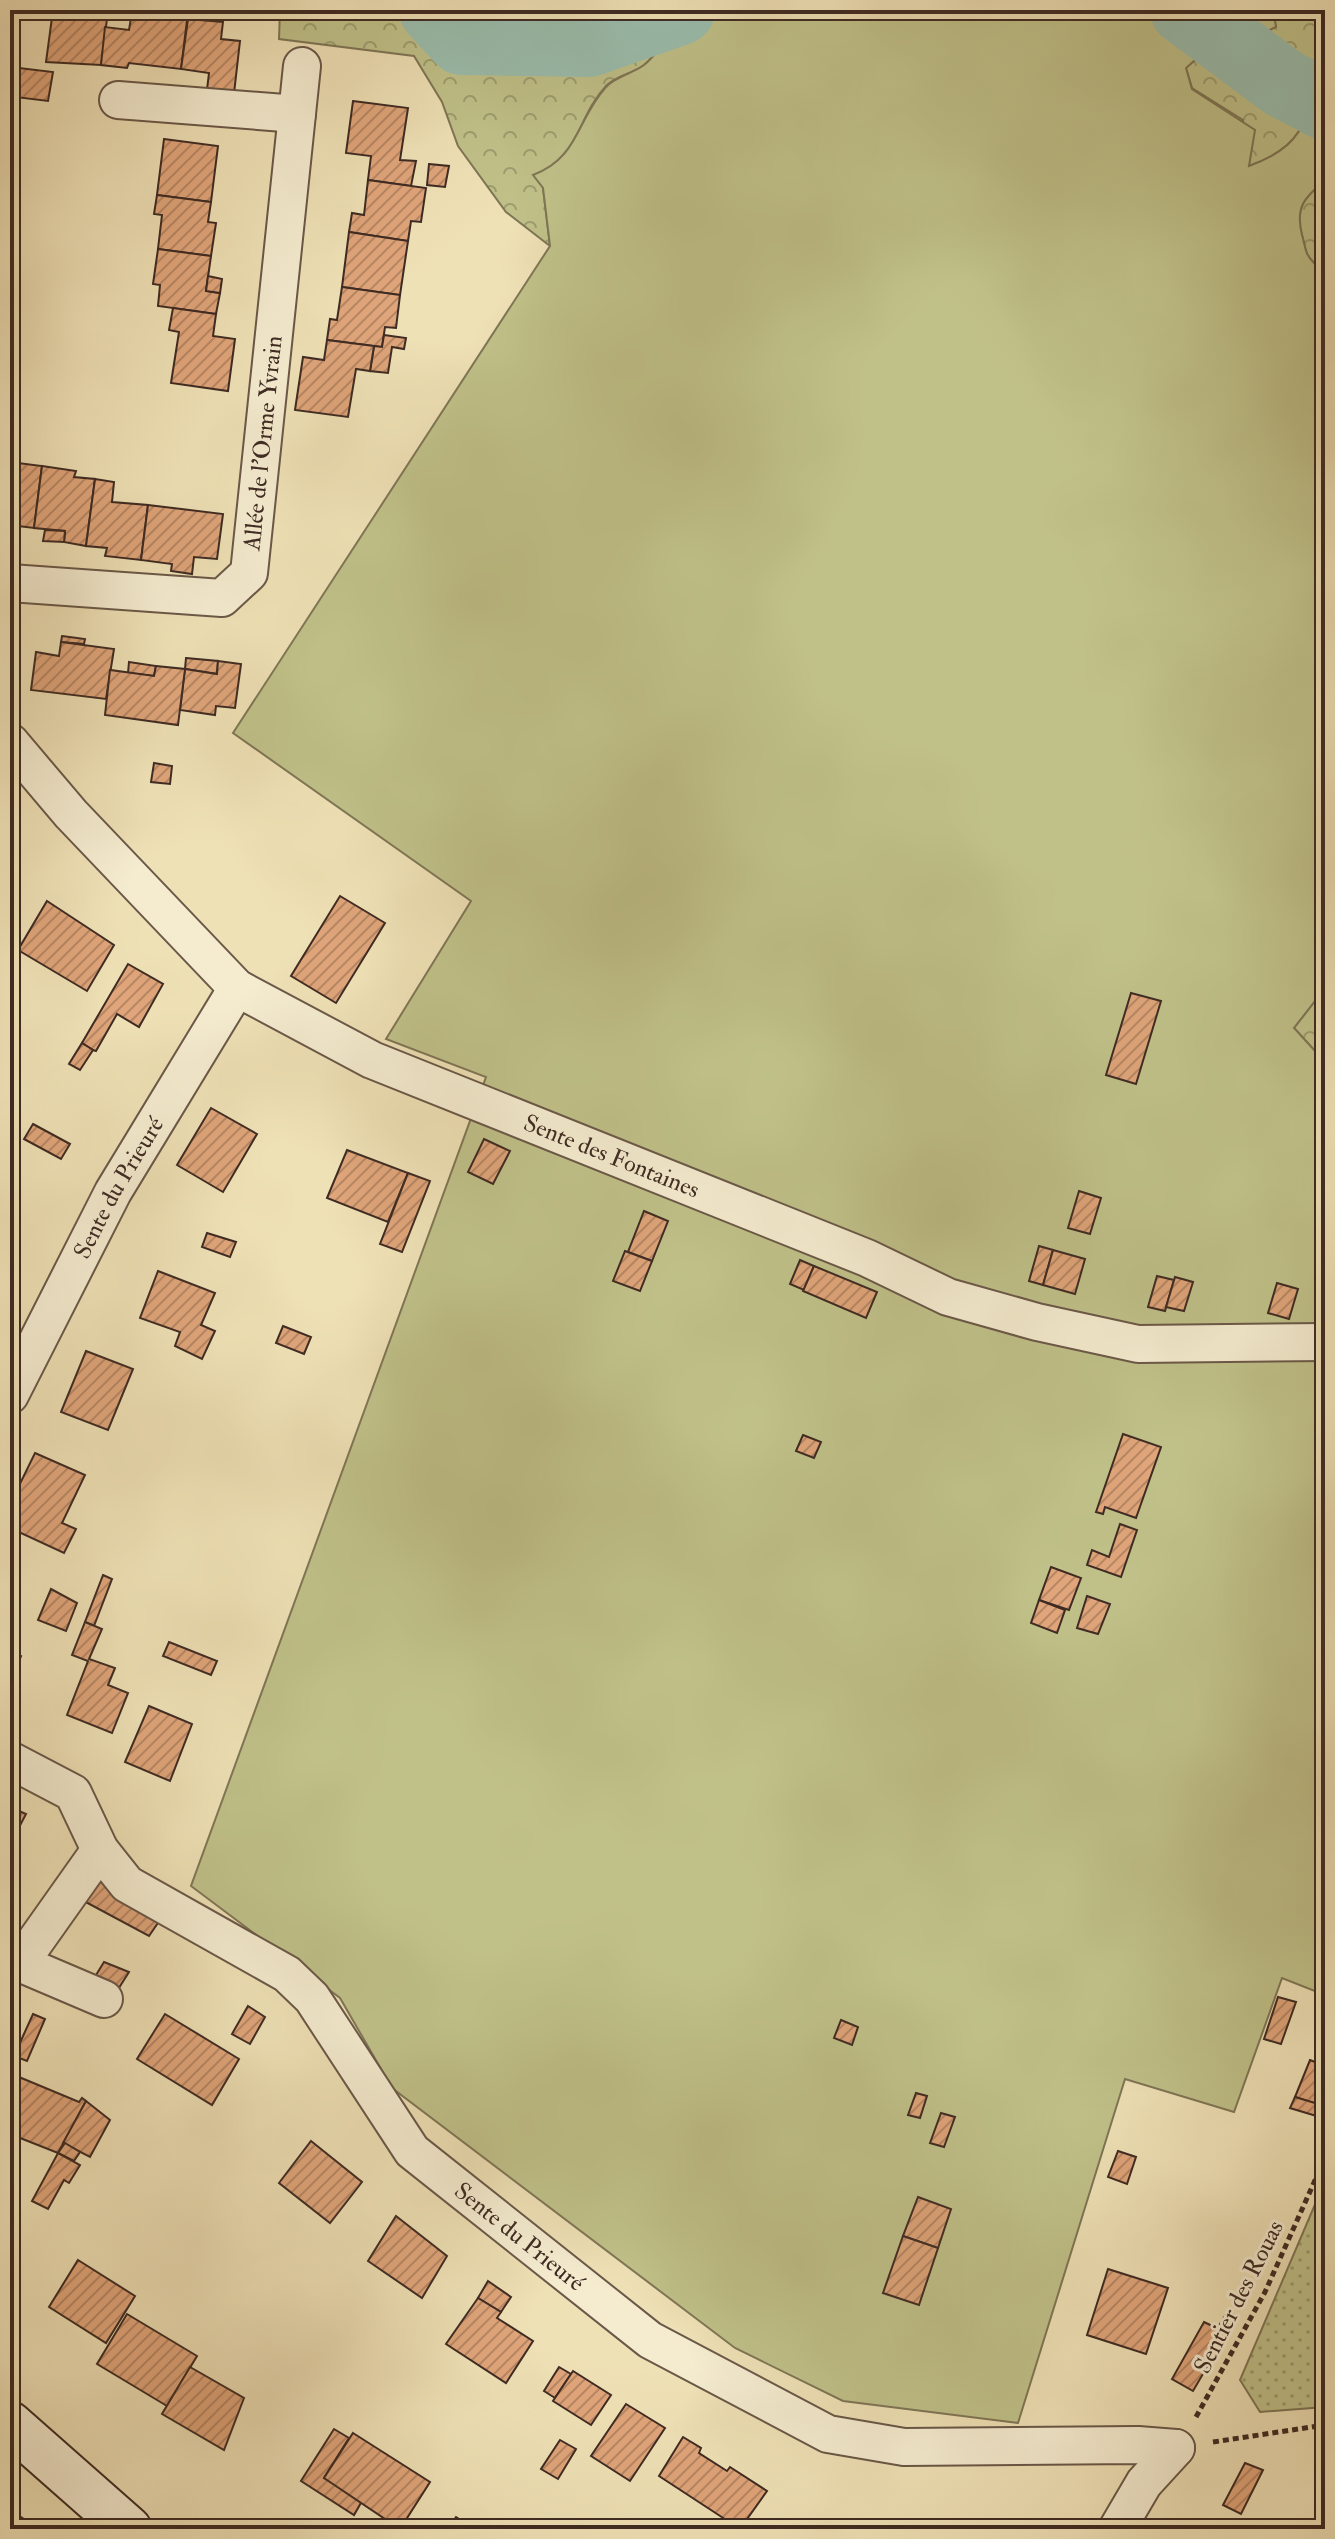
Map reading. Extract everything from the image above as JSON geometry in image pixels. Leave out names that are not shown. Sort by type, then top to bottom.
[{"type":"main road","points":[[10,2424],[129,2529]]},
{"type":"street","name":"Allée de l'Orme Yvrain","points":[[10,583],[222,598],[249,573],[302,66]]},
{"type":"street","points":[[118,100],[297,114]]},
{"type":"street","name":"Sente des Fontaines","points":[[10,742],[71,814],[237,988],[372,1060],[867,1258],[948,1297],[1037,1322],[1138,1344],[1325,1342]]},
{"type":"street","name":"Sente du Prieuré","points":[[10,1395],[113,1192],[237,988]]},
{"type":"street","name":"Sente du Prieuré","points":[[10,1760],[73,1793],[100,1850],[127,1884],[287,1974],[312,1998],[412,2151],[663,2348],[828,2434],[904,2447],[1138,2445],[1176,2448]]},
{"type":"street","points":[[100,1850],[15,1961],[104,1999]]},
{"type":"street","points":[[1117,2529],[1144,2483],[1176,2448]]},
{"type":"path","name":"Sentier des Rouas","points":[[1176,2448],[1265,2292],[1325,2158]]},
{"type":"path","points":[[1176,2448],[1325,2425]]},
{"type":"green space","points":[[280,10],[686,10],[650,60],[606,86],[566,151],[546,170],[543,188],[550,246],[506,212],[458,146],[442,102],[414,56],[279,39]]},
{"type":"green space","points":[[686,10],[1273,10],[1276,27],[1238,44],[1214,61],[1196,59],[1186,68],[1192,89],[1255,130],[1249,166],[1282,149],[1301,128],[1319,64],[1325,61],[1325,180],[1303,204],[1300,225],[1308,256],[1314,263],[1325,261],[1325,988],[1294,1028],[1325,1062],[1325,1995],[1282,1978],[1234,2112],[1125,2079],[1018,2423],[843,2401],[735,2348],[392,2088],[340,1998],[191,1886],[486,1077],[386,1039],[471,901],[233,733],[550,246],[543,188],[533,175],[560,158],[606,87],[650,60]]},
{"type":"green space","points":[[1273,10],[1325,10],[1325,61],[1319,65],[1301,128],[1282,149],[1249,166],[1243,120],[1192,88],[1186,68],[1196,59],[1214,61],[1238,44],[1276,27]]},
{"type":"green space","points":[[1325,180],[1325,261],[1314,263],[1306,250],[1300,217],[1307,198]]},
{"type":"green space","points":[[1325,988],[1325,1062],[1294,1028]]},
{"type":"green space","points":[[1325,2181],[1325,2407],[1260,2412],[1240,2380]]},
{"type":"building","points":[[53,10],[82,10],[81,17],[107,19],[101,65],[46,62]]},
{"type":"building","points":[[165,11],[188,12],[181,69],[129,63],[127,68],[101,65],[105,27],[129,30],[132,12],[164,15]]},
{"type":"building","points":[[188,19],[223,22],[221,39],[240,41],[233,102],[206,98],[209,73],[181,69]]},
{"type":"building","points":[[19,68],[53,72],[48,101],[15,97]]},
{"type":"building","points":[[353,101],[408,108],[400,160],[416,161],[411,186],[368,180],[371,156],[346,153]]},
{"type":"building","points":[[164,139],[218,146],[211,202],[157,195]]},
{"type":"building","points":[[429,164],[449,166],[445,187],[427,185]]},
{"type":"building","points":[[368,180],[426,188],[421,222],[411,221],[408,241],[349,232],[352,213],[364,215]]},
{"type":"building","points":[[157,195],[211,202],[208,222],[216,223],[211,256],[158,249],[162,215],[154,214]]},
{"type":"building","points":[[349,232],[408,241],[400,295],[342,287]]},
{"type":"building","points":[[158,249],[211,256],[206,291],[220,293],[216,314],[158,306],[160,285],[153,284]]},
{"type":"building","points":[[208,276],[222,279],[220,293],[206,291]]},
{"type":"building","points":[[342,287],[400,295],[396,328],[385,327],[382,347],[327,340],[330,319],[337,320]]},
{"type":"building","points":[[173,308],[216,314],[213,336],[235,339],[228,391],[171,383],[179,332],[169,330]]},
{"type":"building","points":[[384,335],[406,338],[404,349],[392,347],[388,373],[370,371],[374,346],[382,347]]},
{"type":"building","points":[[327,340],[374,346],[370,371],[356,369],[348,417],[295,410],[303,357],[324,360]]},
{"type":"building","points":[[10,462],[42,466],[34,528],[10,525]]},
{"type":"building","points":[[42,466],[76,471],[74,477],[95,479],[86,546],[64,542],[65,531],[34,528]]},
{"type":"building","points":[[95,479],[114,482],[112,502],[148,505],[141,560],[105,556],[107,548],[86,546]]},
{"type":"building","points":[[148,505],[223,514],[217,559],[194,557],[192,574],[171,571],[172,564],[141,560]]},
{"type":"building","points":[[45,530],[65,531],[64,542],[43,541]]},
{"type":"building","points":[[62,636],[85,639],[84,644],[61,642]]},
{"type":"building","points":[[61,642],[114,649],[106,699],[31,690],[36,652],[59,656]]},
{"type":"building","points":[[186,658],[218,661],[217,674],[185,669]]},
{"type":"building","points":[[218,661],[241,664],[235,708],[216,706],[215,715],[180,710],[185,669],[217,674]]},
{"type":"building","points":[[129,662],[156,666],[154,676],[128,673]]},
{"type":"building","points":[[156,666],[185,669],[178,725],[105,715],[110,670],[154,676]]},
{"type":"building","points":[[154,763],[172,766],[170,784],[151,782]]},
{"type":"building","points":[[340,896],[385,923],[336,1003],[291,976]]},
{"type":"building","points":[[47,901],[114,945],[87,991],[18,950]]},
{"type":"building","points":[[128,964],[163,984],[139,1027],[117,1014],[96,1051],[93,1050],[82,1043]]},
{"type":"building","points":[[1131,993],[1161,1001],[1136,1084],[1106,1075]]},
{"type":"building","points":[[82,1043],[93,1050],[80,1070],[69,1064]]},
{"type":"building","points":[[211,1108],[257,1134],[223,1192],[177,1165]]},
{"type":"building","points":[[33,1124],[70,1144],[61,1159],[24,1139]]},
{"type":"building","points":[[484,1139],[510,1151],[493,1184],[468,1172]]},
{"type":"building","points":[[347,1150],[408,1173],[388,1222],[327,1198]]},
{"type":"building","points":[[408,1173],[430,1181],[402,1252],[380,1244]]},
{"type":"building","points":[[1079,1191],[1101,1198],[1090,1234],[1068,1228]]},
{"type":"building","points":[[644,1211],[668,1221],[652,1261],[628,1252]]},
{"type":"building","points":[[207,1233],[236,1242],[230,1257],[202,1247]]},
{"type":"building","points":[[1039,1246],[1053,1250],[1043,1285],[1029,1281]]},
{"type":"building","points":[[1053,1250],[1085,1259],[1075,1294],[1043,1285]]},
{"type":"building","points":[[625,1251],[652,1261],[640,1291],[613,1281]]},
{"type":"building","points":[[800,1260],[814,1266],[804,1290],[790,1284]]},
{"type":"building","points":[[814,1266],[877,1292],[866,1318],[803,1291]]},
{"type":"building","points":[[158,1271],[215,1293],[201,1325],[215,1331],[202,1359],[175,1346],[180,1332],[140,1318]]},
{"type":"building","points":[[1157,1276],[1174,1280],[1165,1311],[1148,1307]]},
{"type":"building","points":[[1175,1277],[1193,1282],[1184,1311],[1166,1307]]},
{"type":"building","points":[[1277,1283],[1298,1289],[1289,1319],[1268,1313]]},
{"type":"building","points":[[283,1326],[311,1337],[304,1354],[276,1343]]},
{"type":"building","points":[[86,1351],[133,1369],[108,1430],[61,1412]]},
{"type":"building","points":[[1123,1434],[1161,1447],[1136,1518],[1105,1507],[1103,1514],[1096,1512]]},
{"type":"building","points":[[803,1435],[821,1442],[814,1458],[796,1451]]},
{"type":"building","points":[[35,1453],[85,1475],[62,1523],[76,1529],[64,1553],[10,1528],[18,1503],[12,1500]]},
{"type":"building","points":[[1120,1524],[1137,1530],[1121,1577],[1087,1565],[1092,1550],[1109,1557]]},
{"type":"building","points":[[1051,1567],[1081,1578],[1069,1610],[1039,1600]]},
{"type":"building","points":[[103,1575],[112,1579],[94,1626],[85,1622]]},
{"type":"building","points":[[51,1589],[77,1603],[66,1631],[38,1620]]},
{"type":"building","points":[[1087,1596],[1110,1604],[1098,1634],[1077,1628]]},
{"type":"building","points":[[1039,1600],[1065,1610],[1057,1633],[1031,1623]]},
{"type":"building","points":[[85,1622],[102,1629],[89,1659],[115,1668],[108,1685],[128,1693],[112,1733],[67,1715],[88,1661],[72,1655]]},
{"type":"building","points":[[169,1642],[217,1661],[211,1675],[163,1656]]},
{"type":"building","points":[[10,1652],[21,1656],[10,1685]]},
{"type":"building","points":[[149,1706],[192,1724],[170,1781],[125,1762]]},
{"type":"building","points":[[10,1807],[26,1814],[14,1837],[10,1835]]},
{"type":"building","points":[[96,1876],[164,1914],[149,1936],[82,1900]]},
{"type":"building","points":[[104,1962],[129,1972],[117,1991],[93,1980]]},
{"type":"building","points":[[1278,1997],[1296,2002],[1281,2044],[1264,2039]]},
{"type":"building","points":[[248,2006],[265,2017],[250,2044],[232,2034]]},
{"type":"building","points":[[33,2014],[45,2019],[27,2061],[14,2056]]},
{"type":"building","points":[[165,2014],[239,2059],[212,2105],[137,2059]]},
{"type":"building","points":[[841,2020],[858,2027],[852,2045],[834,2038]]},
{"type":"building","points":[[1310,2060],[1325,2066],[1325,2083],[1316,2104],[1295,2097]]},
{"type":"building","points":[[10,2073],[19,2077],[10,2099]]},
{"type":"building","points":[[19,2077],[79,2102],[82,2098],[86,2101],[58,2153],[10,2134],[10,2099]]},
{"type":"building","points":[[916,2093],[927,2096],[920,2118],[908,2115]]},
{"type":"building","points":[[1295,2097],[1325,2106],[1323,2118],[1290,2108]]},
{"type":"building","points":[[86,2101],[110,2120],[90,2157],[63,2143]]},
{"type":"building","points":[[941,2113],[955,2117],[944,2147],[930,2143]]},
{"type":"building","points":[[311,2141],[362,2182],[330,2223],[279,2183]]},
{"type":"building","points":[[65,2143],[80,2152],[74,2161],[58,2153]]},
{"type":"building","points":[[1118,2151],[1136,2157],[1127,2184],[1108,2177]]},
{"type":"building","points":[[58,2153],[80,2165],[69,2183],[64,2180],[48,2209],[32,2201]]},
{"type":"building","points":[[918,2197],[951,2209],[938,2248],[903,2236]]},
{"type":"building","points":[[396,2216],[447,2256],[422,2298],[368,2261]]},
{"type":"building","points":[[903,2236],[938,2248],[919,2305],[883,2293]]},
{"type":"building","points":[[78,2260],[135,2296],[106,2343],[49,2307]]},
{"type":"building","points":[[1108,2269],[1168,2288],[1146,2354],[1087,2335]]},
{"type":"building","points":[[488,2281],[511,2297],[501,2312],[478,2298]]},
{"type":"building","points":[[478,2298],[501,2312],[497,2318],[533,2341],[506,2383],[446,2344]]},
{"type":"building","points":[[1228,2311],[1237,2316],[1229,2329],[1220,2324]]},
{"type":"building","points":[[127,2314],[197,2356],[167,2406],[97,2364]]},
{"type":"building","points":[[1204,2322],[1227,2333],[1193,2391],[1172,2379]]},
{"type":"building","points":[[190,2367],[244,2398],[224,2450],[162,2414]]},
{"type":"building","points":[[559,2367],[571,2374],[555,2398],[544,2391]]},
{"type":"building","points":[[573,2371],[611,2395],[591,2425],[553,2401]]},
{"type":"building","points":[[626,2404],[665,2428],[630,2481],[591,2456]]},
{"type":"building","points":[[334,2429],[349,2438],[324,2478],[362,2501],[354,2515],[301,2481]]},
{"type":"building","points":[[353,2433],[430,2482],[400,2529],[324,2478]]},
{"type":"building","points":[[683,2437],[701,2448],[699,2453],[727,2471],[730,2467],[767,2491],[740,2529],[659,2476]]},
{"type":"building","points":[[560,2440],[576,2449],[558,2479],[541,2469]]},
{"type":"building","points":[[1245,2463],[1263,2470],[1241,2514],[1223,2505]]},
{"type":"building","points":[[10,2510],[24,2519],[18,2529],[10,2529]]},
{"type":"building","points":[[456,2517],[475,2529],[448,2529]]},
{"type":"building","points":[[197,2519],[206,2526],[209,2529],[188,2529]]},
{"type":"waterway","points":[[434,10],[462,40],[589,42],[680,10]]},
{"type":"waterway","points":[[1185,10],[1283,83],[1325,105]]}]
